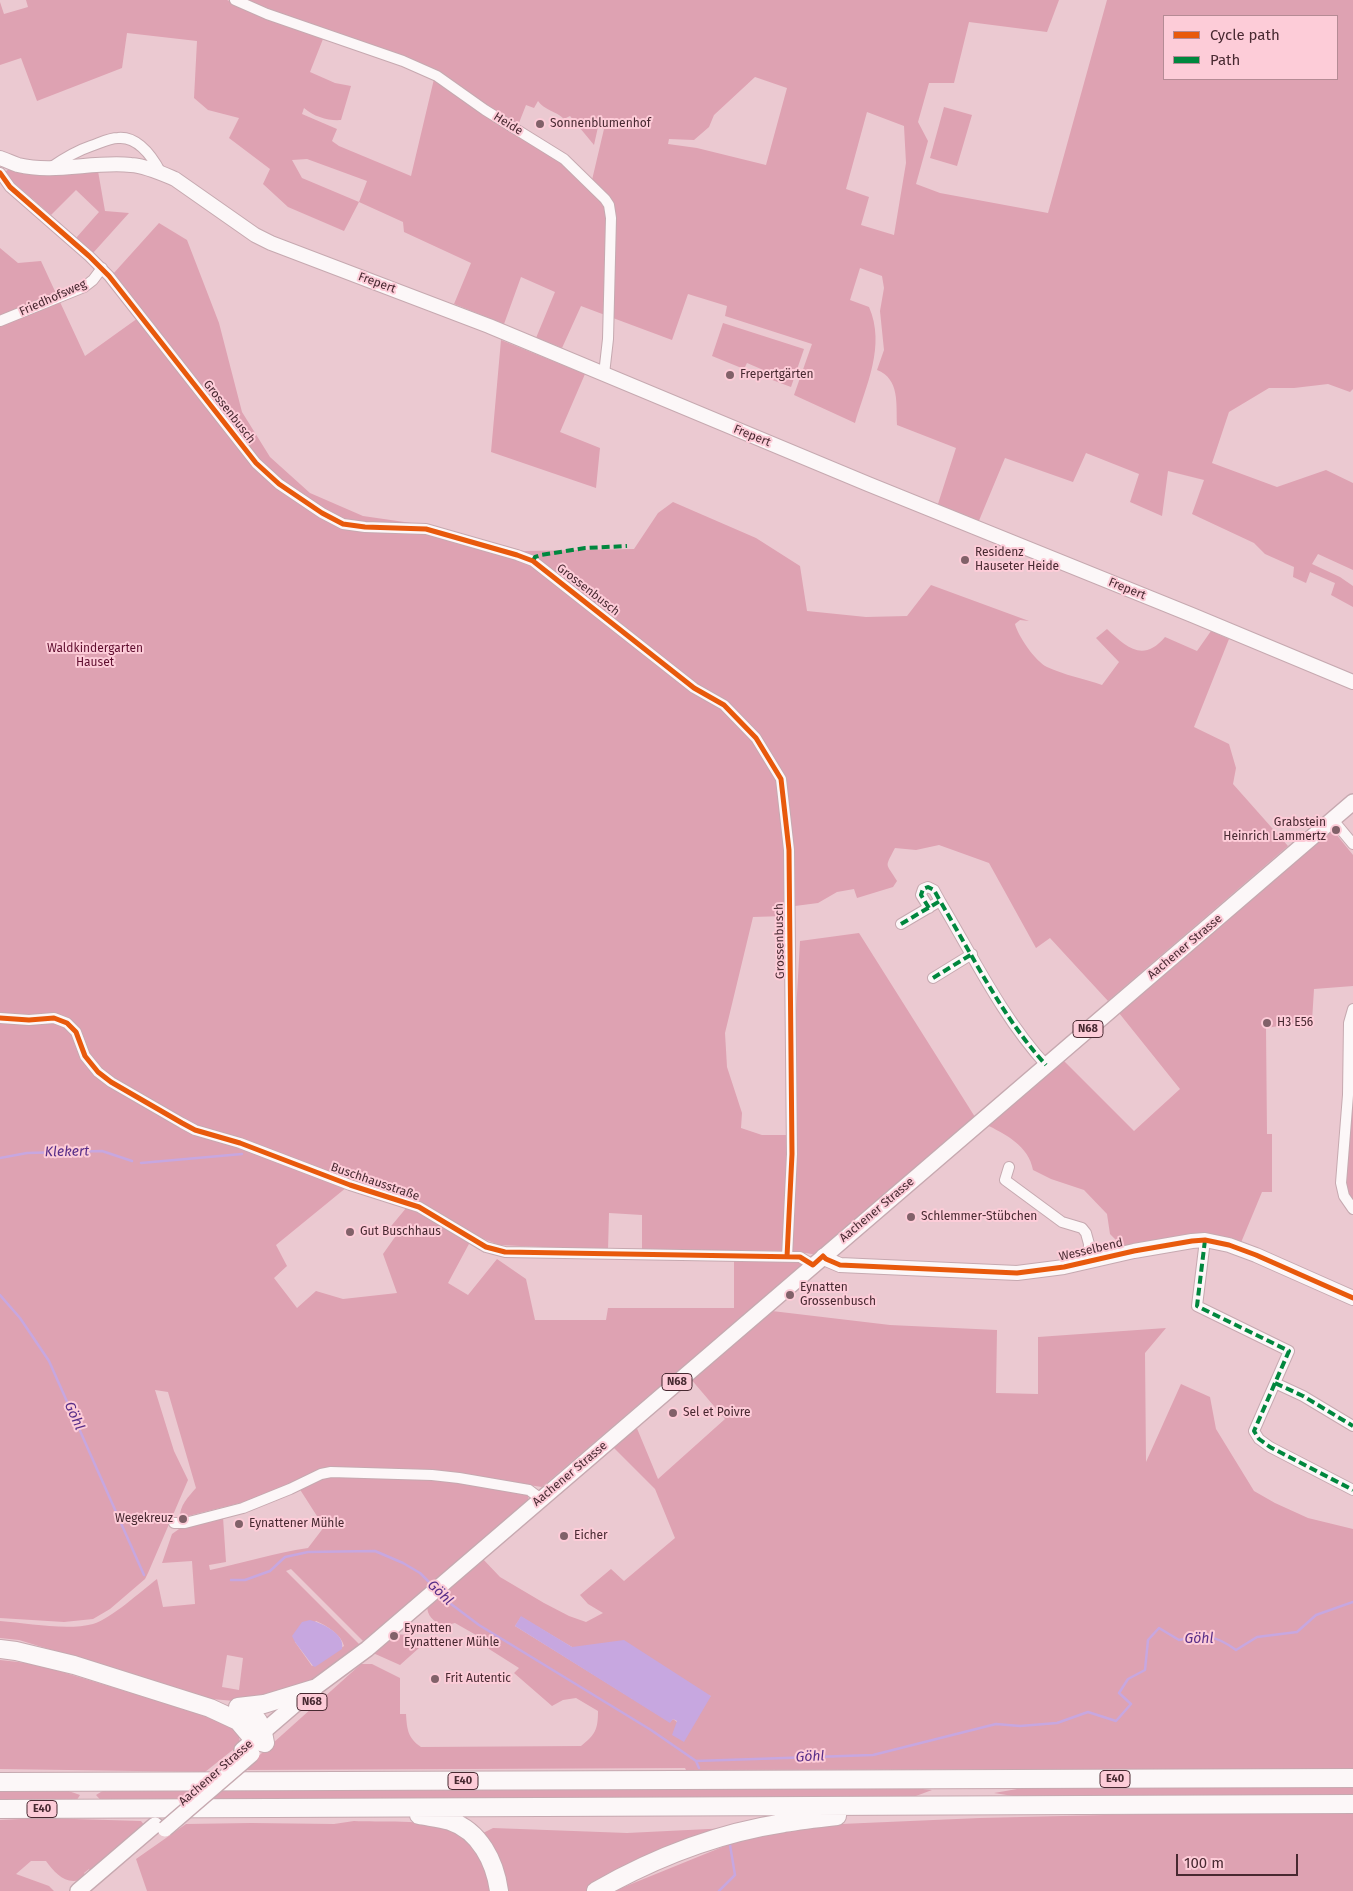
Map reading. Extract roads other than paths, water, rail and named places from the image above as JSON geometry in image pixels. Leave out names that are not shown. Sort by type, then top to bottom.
[{"type":"highway","points":[[0,1649],[74,1665],[210,1708],[238,1721],[255,1744]]},
{"type":"highway","points":[[210,1708],[264,1704],[313,1689]]},
{"type":"highway","points":[[241,1707],[252,1713],[259,1722],[255,1744]]},
{"type":"highway","name":"E40","points":[[0,1782],[1353,1778]]},
{"type":"highway","name":"E40","points":[[0,1809],[716,1807],[872,1809],[1353,1804]]},
{"type":"highway","points":[[395,1808],[411,1814],[451,1822],[471,1833],[484,1848],[492,1863],[499,1891]]},
{"type":"highway","points":[[596,1891],[673,1853],[726,1836],[783,1823],[872,1809]]},
{"type":"main road","name":"Aachener Strasse","points":[[93,1891],[142,1843],[255,1744],[313,1689],[356,1658],[1353,802]]},
{"type":"main road","name":"Aachener Strasse","points":[[255,1744],[332,1684],[356,1658]]},
{"type":"main road","name":"Aachener Strasse","points":[[78,1891],[142,1843]]},
{"type":"street","name":"Heide","points":[[235,0],[267,14],[403,61],[437,76],[513,128],[556,152],[593,186],[609,205],[611,218],[608,339],[604,374]]},
{"type":"street","name":"Frepert","points":[[50,168],[63,159],[86,148],[118,138],[128,139],[141,146],[162,173]]},
{"type":"street","name":"Frepert","points":[[0,158],[18,165],[50,168],[101,164],[131,165],[162,173],[175,179],[255,235],[271,242],[431,303],[1353,682]]},
{"type":"street","name":"Grossenbusch","points":[[0,173],[10,187],[102,268],[256,463],[280,484],[322,513],[344,524],[365,528],[426,529],[533,561],[694,688],[724,705],[756,738],[781,779],[789,850],[792,1154],[786,1257]]},
{"type":"street","name":"Friedhofsweg","points":[[0,321],[84,287],[93,280],[102,268]]},
{"type":"street","points":[[1333,820],[1353,844]]},
{"type":"street","points":[[929,908],[921,895],[923,889],[928,887],[934,890],[999,1003],[1024,1040],[1046,1065]]},
{"type":"street","points":[[901,924],[940,901]]},
{"type":"street","points":[[933,978],[972,954]]},
{"type":"street","points":[[1353,1009],[1349,1023],[1348,1095],[1341,1183],[1344,1196],[1353,1209]]},
{"type":"street","name":"Buschhausstraße","points":[[0,1018],[29,1020],[54,1018],[67,1023],[76,1032],[85,1056],[98,1072],[110,1082],[195,1130],[240,1142],[350,1185],[419,1207],[486,1247],[505,1252],[800,1257],[818,1260]]},
{"type":"street","points":[[1009,1167],[1005,1180],[1062,1222],[1082,1228],[1086,1233],[1089,1244],[1088,1261]]},
{"type":"street","points":[[1205,1240],[1197,1306],[1289,1351],[1254,1431],[1259,1439],[1270,1447],[1353,1490]]},
{"type":"street","name":"Wesselbend","points":[[818,1260],[826,1259],[840,1265],[1017,1273],[1041,1271],[1134,1251],[1205,1240],[1229,1244],[1353,1298]]},
{"type":"street","points":[[1275,1383],[1303,1396],[1353,1426]]},
{"type":"street","points":[[174,1523],[243,1508],[322,1474],[331,1472],[432,1475],[459,1478],[530,1490],[541,1499]]},
{"type":"waterway","name":"Klekert","points":[[0,1158],[27,1153],[102,1151],[132,1161]]},
{"type":"waterway","name":"Klekert","points":[[141,1163],[242,1154]]},
{"type":"waterway","name":"Göhl","points":[[0,1295],[20,1318],[49,1361],[144,1575]]},
{"type":"waterway","name":"Göhl","points":[[231,1580],[245,1580],[270,1571],[285,1557],[308,1552],[375,1551],[403,1563],[420,1573],[433,1586]]},
{"type":"waterway","name":"Göhl","points":[[440,1594],[479,1625],[651,1730],[696,1761],[873,1755],[996,1724],[1020,1726],[1057,1723],[1088,1712],[1116,1721],[1131,1704],[1119,1693],[1128,1679],[1145,1670],[1148,1640],[1159,1628],[1179,1640],[1209,1637],[1222,1641],[1236,1650],[1257,1637],[1297,1632],[1316,1615],[1353,1602]]},
{"type":"waterway","name":"Göhl","points":[[696,1761],[699,1768]]},
{"type":"waterway","points":[[719,1891],[735,1875],[730,1845]]},
{"type":"place","name":"Sonnenblumenhof","points":[[540,124]]},
{"type":"place","name":"Frepertgärten","points":[[730,375]]},
{"type":"place","name":"Residenz Hauseter Heide","points":[[965,560]]},
{"type":"place","name":"Grabstein Heinrich Lammertz","points":[[1336,830]]},
{"type":"place","name":"H3 E56","points":[[1267,1023]]},
{"type":"place","name":"Schlemmer-Stübchen","points":[[911,1217]]},
{"type":"place","name":"Gut Buschhaus","points":[[350,1232]]},
{"type":"place","name":"Eynatten Grossenbusch","points":[[790,1295]]},
{"type":"place","name":"Sel et Poivre","points":[[673,1413]]},
{"type":"place","name":"Wegekreuz","points":[[183,1519]]},
{"type":"place","name":"Eynattener Mühle","points":[[239,1524]]},
{"type":"place","name":"Eicher","points":[[564,1536]]},
{"type":"place","name":"Eynatten Eynattener Mühle","points":[[394,1636]]},
{"type":"place","name":"Frit Autentic","points":[[435,1679]]},
{"type":"park label","name":"Waldkindergarten Hauset","points":[[95,656]]}]
